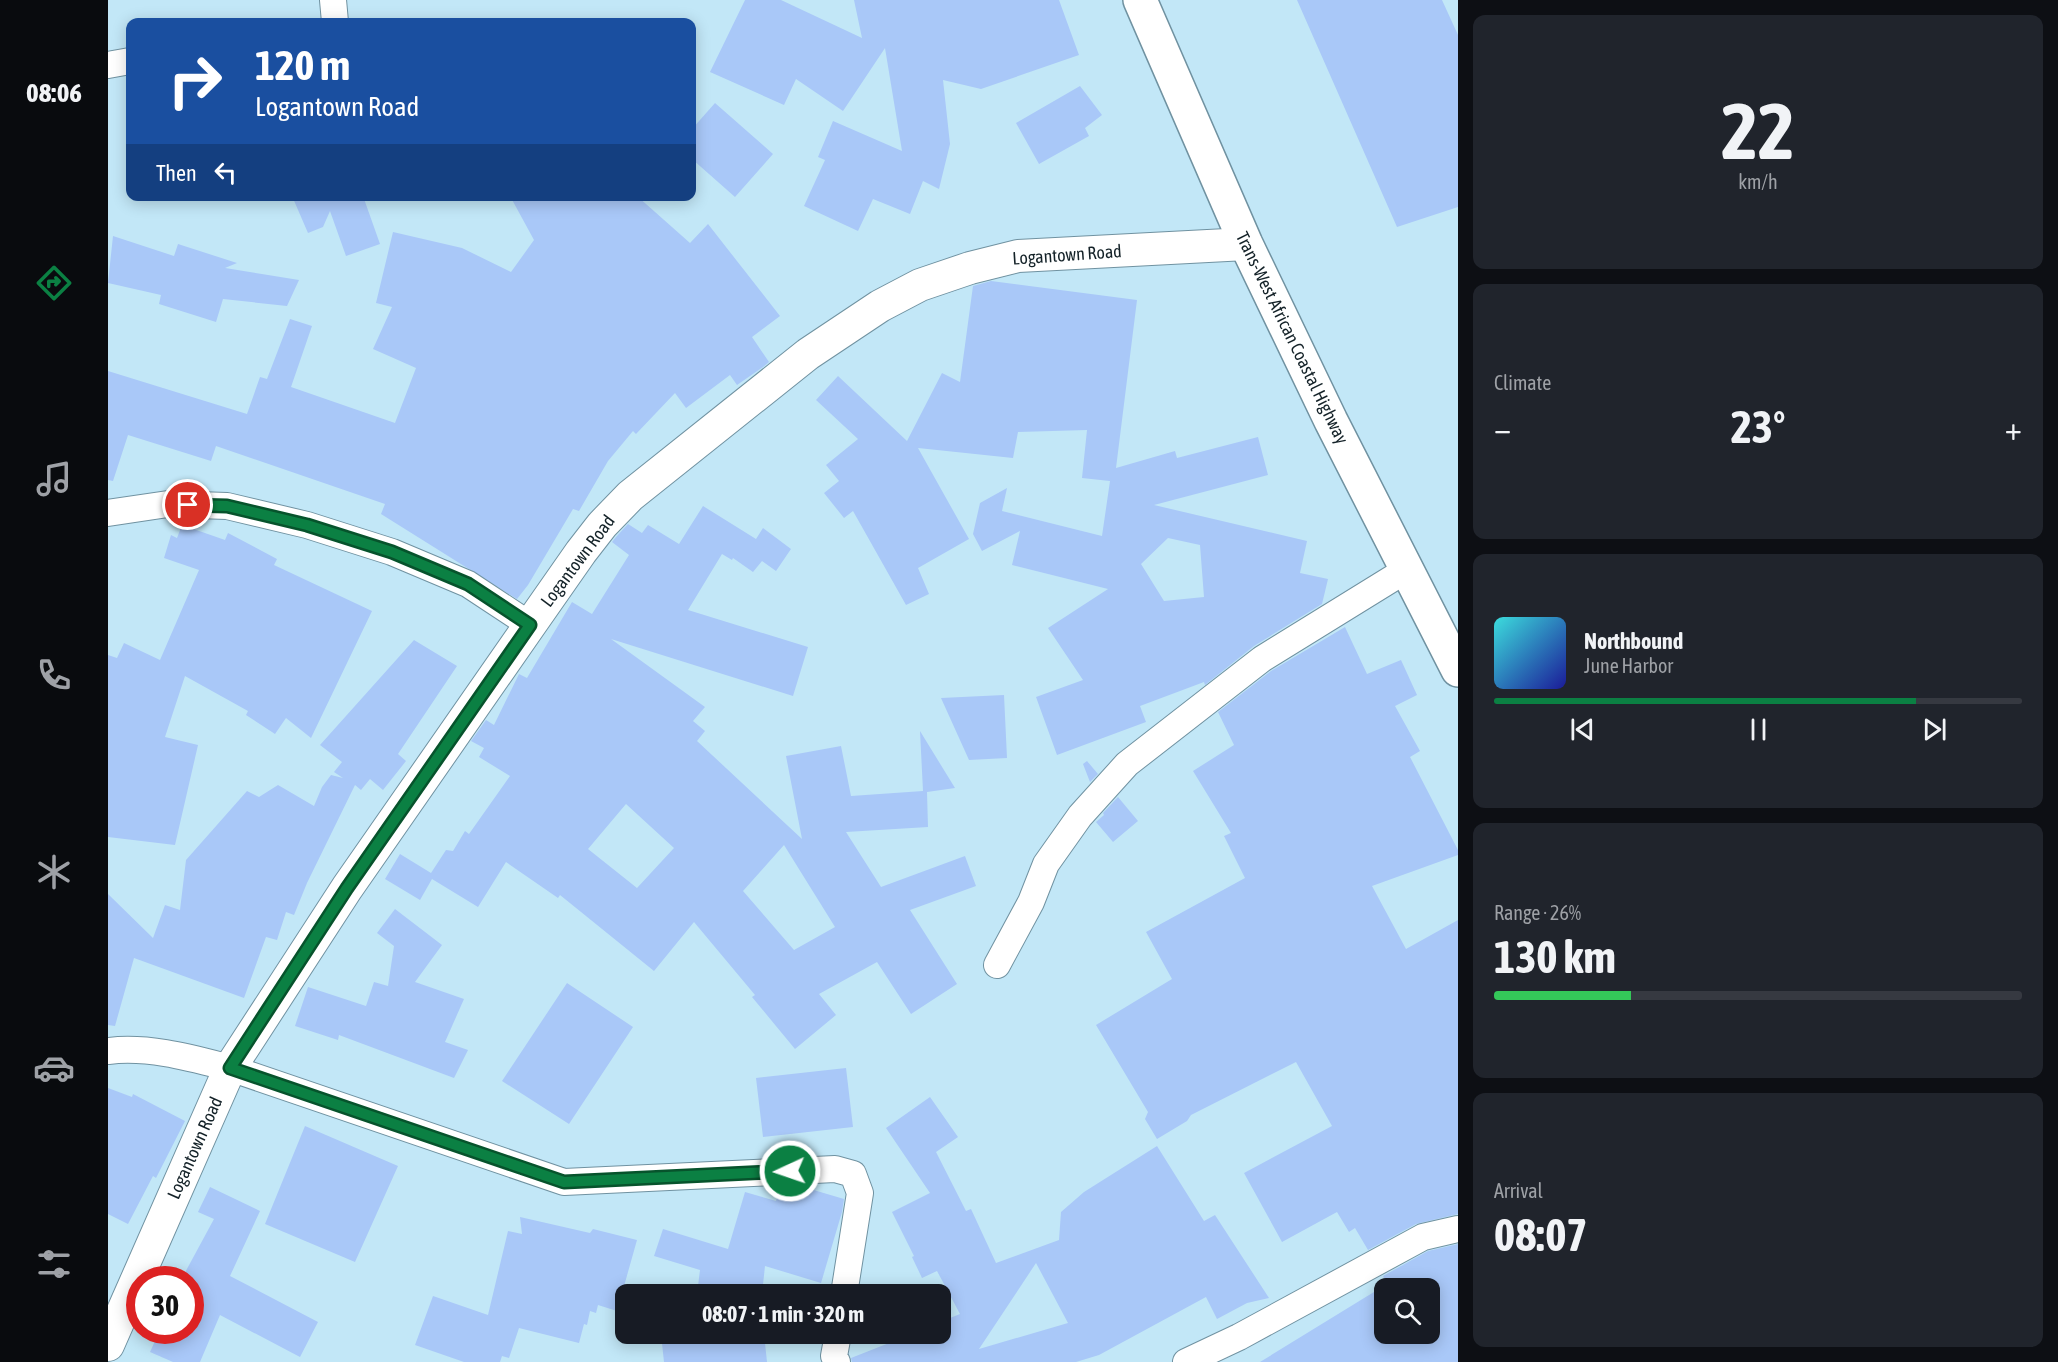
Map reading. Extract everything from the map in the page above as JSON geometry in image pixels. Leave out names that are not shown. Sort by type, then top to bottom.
[{"type":"highway","name":"Trans-West African Coastal Highway","points":[[1140,0],[1245,244],[1458,670]]},
{"type":"street","points":[[333,0],[335,18]]},
{"type":"street","points":[[108,65],[126,62]]},
{"type":"street","name":"Logantown Road","points":[[108,1345],[230,1068],[347,888],[530,625],[602,525],[630,496],[808,354],[880,306],[920,285],[970,268],[1018,256],[1245,244]]},
{"type":"street","points":[[108,513],[168,504],[227,506],[307,525],[392,552],[468,584],[530,625]]},
{"type":"street","points":[[997,965],[1030,902],[1046,864],[1080,816],[1126,764],[1262,658],[1406,570]]},
{"type":"street","points":[[108,1052],[125,1049],[185,1056],[230,1068],[564,1182],[835,1169],[853,1174],[860,1193],[846,1284]]},
{"type":"street","points":[[1186,1362],[1239,1337],[1423,1237],[1458,1229]]},
{"type":"street","points":[[836,1344],[834,1356],[837,1362]]},
{"type":"building","points":[[745,0],[781,0],[862,38],[854,0],[1059,0],[1079,55],[981,89],[943,80],[950,144],[939,189],[923,181],[910,214],[873,199],[858,231],[804,206],[825,160],[818,157],[833,121],[902,151],[885,48],[843,111],[796,79],[784,105],[710,72]]},
{"type":"building","points":[[1297,0],[1442,0],[1458,35],[1458,207],[1397,227]]},
{"type":"building","points":[[1080,86],[1102,115],[1085,128],[1089,136],[1039,164],[1016,123]]},
{"type":"building","points":[[715,103],[773,154],[735,197],[696,163],[696,124]]},
{"type":"building","points":[[294,201],[365,201],[380,244],[346,256],[330,211],[323,227],[308,233]]},
{"type":"building","points":[[513,201],[643,201],[690,243],[708,224],[780,316],[752,337],[769,362],[763,367],[737,385],[730,375],[686,408],[675,393],[636,434],[633,431],[608,461],[579,511],[573,509],[528,585],[517,599],[381,514],[385,504],[216,446],[211,461],[128,435],[113,481],[108,480],[108,371],[247,414],[260,377],[267,379],[290,319],[312,326],[291,387],[395,423],[416,368],[373,349],[392,307],[376,303],[393,232],[462,248],[511,272],[534,240]]},
{"type":"building","points":[[113,236],[174,256],[178,244],[237,263],[225,268],[299,280],[287,306],[223,299],[216,322],[159,304],[161,295],[108,283]]},
{"type":"building","points":[[991,281],[1137,300],[1116,468],[1175,451],[1177,458],[1258,437],[1268,475],[1154,505],[1307,541],[1300,573],[1328,579],[1322,604],[1254,646],[1205,685],[1204,682],[1140,706],[1146,722],[1057,755],[1036,697],[1083,680],[1048,628],[1108,589],[1012,565],[1020,531],[982,551],[973,534],[980,503],[1007,488],[1002,511],[1102,536],[1110,481],[1082,478],[1087,430],[1018,432],[1013,458],[918,448],[969,539],[918,568],[929,594],[906,605],[853,511],[844,518],[824,493],[839,481],[826,465],[858,439],[816,400],[838,376],[907,441],[942,373],[960,382],[973,286]],"holes":[[[1168,538],[1200,545],[1204,597],[1164,601],[1141,564]]]},
{"type":"building","points":[[703,506],[756,539],[763,528],[791,549],[776,571],[762,561],[753,572],[733,558],[732,560],[722,554],[688,610],[808,647],[793,696],[611,639],[705,707],[693,721],[705,731],[697,741],[802,839],[786,756],[841,746],[851,796],[923,791],[920,731],[955,788],[927,792],[928,827],[846,832],[881,887],[965,856],[976,886],[910,910],[957,984],[911,1014],[877,962],[819,994],[836,1015],[795,1049],[752,997],[755,995],[694,922],[654,971],[560,895],[558,898],[506,862],[478,907],[432,879],[420,900],[385,879],[400,854],[431,873],[446,850],[453,851],[465,831],[469,834],[510,776],[479,757],[484,748],[471,741],[486,720],[494,725],[519,674],[527,678],[572,602],[592,614],[629,555],[612,542],[616,537],[628,524],[642,533],[648,525],[679,544]],"holes":[[[626,804],[674,848],[637,888],[588,849]],[[784,845],[835,927],[794,950],[743,891]]]},
{"type":"building","points":[[182,525],[225,540],[228,533],[277,559],[274,565],[372,611],[311,738],[286,718],[275,734],[246,715],[248,711],[185,676],[165,737],[198,745],[175,845],[108,837],[108,655],[117,658],[124,643],[160,660],[199,570],[164,558],[171,535],[177,538]]},
{"type":"building","points":[[1345,627],[1367,674],[1401,660],[1417,695],[1395,706],[1420,751],[1410,757],[1458,850],[1458,855],[1372,886],[1406,949],[1458,920],[1458,1214],[1416,1224],[1368,1250],[1355,1228],[1349,1232],[1337,1212],[1282,1242],[1244,1173],[1332,1126],[1296,1062],[1191,1115],[1187,1121],[1157,1139],[1145,1119],[1148,1112],[1096,1025],[1172,979],[1146,932],[1245,878],[1224,836],[1231,833],[1193,771],[1234,745],[1218,712],[1271,671]]},
{"type":"building","points":[[414,640],[457,666],[398,754],[406,761],[383,790],[370,779],[361,790],[355,785],[307,883],[294,915],[286,912],[277,940],[266,937],[244,998],[134,958],[115,1026],[108,1025],[108,894],[153,938],[165,905],[180,910],[186,860],[247,791],[259,797],[278,785],[314,806],[322,787],[331,775],[343,778],[334,772],[342,762],[320,745]]},
{"type":"building","points":[[1004,695],[1007,758],[969,760],[941,698]]},
{"type":"building","points":[[1087,761],[1098,774],[1090,782],[1083,764]]},
{"type":"building","points":[[1118,797],[1138,821],[1113,842],[1096,822]]},
{"type":"building","points":[[395,909],[442,945],[415,982],[464,999],[445,1042],[468,1050],[454,1078],[339,1035],[338,1040],[295,1026],[308,987],[366,1006],[374,982],[388,986],[394,946],[377,933]]},
{"type":"building","points":[[567,983],[633,1027],[569,1124],[502,1081]]},
{"type":"building","points":[[846,1068],[853,1127],[763,1137],[756,1078]]},
{"type":"building","points":[[108,1088],[132,1097],[133,1094],[185,1121],[156,1178],[153,1176],[128,1224],[108,1214]]},
{"type":"building","points":[[930,1097],[958,1137],[936,1152],[966,1211],[971,1209],[996,1263],[1059,1240],[1061,1212],[1084,1192],[1157,1146],[1204,1221],[1215,1215],[1269,1298],[1247,1303],[1217,1319],[1206,1297],[1099,1355],[1076,1362],[852,1362],[851,1358],[887,1344],[951,1344],[951,1318],[960,1314],[951,1297],[951,1284],[944,1284],[937,1271],[922,1278],[912,1257],[914,1256],[892,1212],[930,1193],[886,1128]],"holes":[[[1036,1263],[1068,1323],[979,1349]]]},
{"type":"building","points":[[305,1126],[398,1166],[355,1262],[265,1224]]},
{"type":"building","points":[[800,1186],[844,1199],[821,1283],[765,1266],[763,1284],[698,1284],[700,1270],[654,1256],[663,1229],[728,1249],[745,1192],[776,1201],[781,1187]]},
{"type":"building","points":[[210,1187],[260,1211],[230,1276],[318,1322],[300,1357],[220,1315],[200,1362],[173,1362],[150,1352],[154,1344],[204,1344],[204,1266],[189,1266],[214,1219],[198,1212]]},
{"type":"building","points":[[520,1217],[590,1233],[593,1229],[637,1240],[625,1284],[615,1284],[615,1310],[598,1305],[596,1313],[590,1311],[579,1343],[519,1328],[509,1358],[502,1356],[500,1362],[464,1362],[415,1345],[433,1296],[488,1315],[508,1231],[522,1234]]},
{"type":"building","points":[[1458,1244],[1458,1362],[1260,1362],[1374,1292],[1374,1344],[1440,1344],[1440,1278],[1384,1278],[1383,1276],[1428,1251]]},
{"type":"building","points":[[662,1344],[765,1344],[767,1362],[664,1362]]},
{"type":"route","points":[[188,505],[227,506],[307,525],[392,552],[468,584],[530,625],[347,888],[230,1068],[564,1182],[790,1171]]}]
